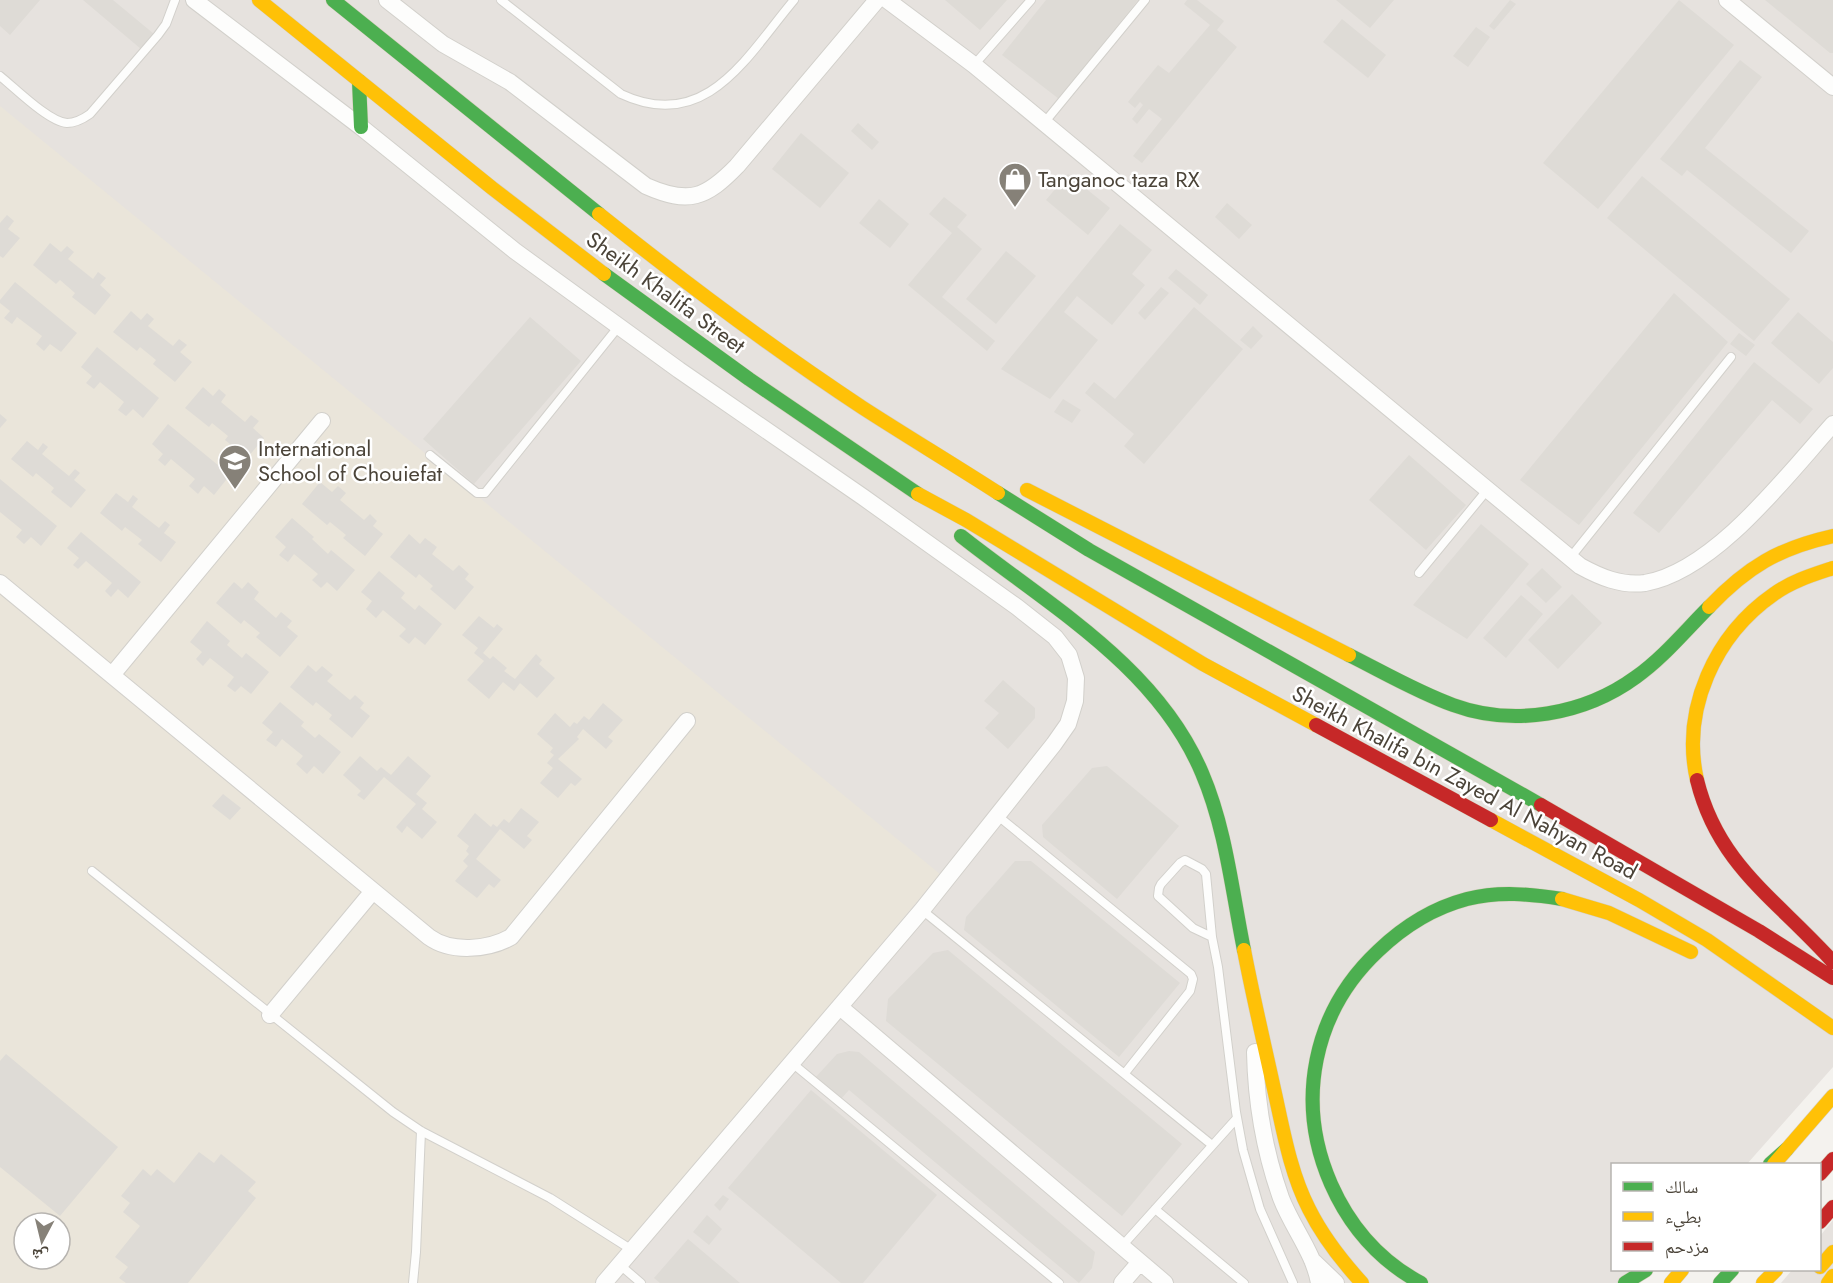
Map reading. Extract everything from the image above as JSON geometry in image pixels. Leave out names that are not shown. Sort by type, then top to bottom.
[{"type":"main road","name":"Sheikh Khalifa Street","points":[[259,0],[618,285],[749,379],[921,496],[966,520],[1071,584]]},
{"type":"main road","name":"Sheikh Khalifa Street","points":[[333,0],[560,184],[701,294],[862,407],[1089,550]]},
{"type":"main road","points":[[359,81],[361,127]]},
{"type":"main road","points":[[961,470],[993,473]]},
{"type":"main road","points":[[1012,483],[1422,692],[1456,706],[1483,713],[1513,715],[1541,715],[1572,709],[1605,697],[1633,680],[1657,660],[1708,606],[1750,569],[1775,554],[1800,544],[1833,536]]},
{"type":"main road","points":[[921,496],[951,528],[1069,618],[1116,658],[1146,687],[1172,719],[1194,754],[1210,792],[1222,831],[1257,1019],[1288,1155],[1299,1189],[1314,1222],[1334,1252],[1362,1283]]},
{"type":"main road","name":"Sheikh Khalifa bin Zayed Al Nahyan Road","points":[[1089,550],[1644,862],[1833,978]]},
{"type":"main road","points":[[1833,568],[1796,581],[1770,596],[1745,616],[1729,637],[1707,675],[1699,700],[1694,727],[1693,756],[1698,786],[1719,837],[1745,876],[1808,934],[1833,962]]},
{"type":"main road","name":"Sheikh Khalifa bin Zayed Al Nahyan Road","points":[[1071,584],[1203,664],[1639,900],[1707,940],[1833,1028]]},
{"type":"main road","points":[[1421,1283],[1386,1260],[1360,1234],[1342,1208],[1327,1177],[1317,1145],[1313,1112],[1314,1079],[1319,1047],[1331,1013],[1350,982],[1373,954],[1401,931],[1431,912],[1468,898],[1518,894],[1550,896],[1612,913],[1713,963],[1781,993]]},
{"type":"main road","points":[[1773,1163],[1833,1096]]},
{"type":"main road","points":[[1821,1173],[1833,1159]]},
{"type":"main road","points":[[1821,1221],[1833,1207]]},
{"type":"main road","points":[[1821,1265],[1833,1252]]},
{"type":"main road","points":[[1625,1283],[1643,1271]]},
{"type":"main road","points":[[1671,1283],[1680,1271]]},
{"type":"main road","points":[[1720,1283],[1730,1271]]},
{"type":"main road","points":[[1763,1283],[1774,1271]]},
{"type":"main road","points":[[1828,1283],[1833,1276]]},
{"type":"street","points":[[194,0],[361,127],[514,251],[1017,608],[1055,637],[1069,655],[1076,678],[1075,701],[1068,724],[922,910],[604,1283]]},
{"type":"street","points":[[387,0],[443,45],[510,82],[646,186],[664,194],[681,197],[697,195],[718,186],[877,0]]},
{"type":"street","points":[[887,0],[974,65],[1570,558],[1599,577],[1621,583],[1644,583],[1666,577],[1691,564],[1737,528],[1833,424]]},
{"type":"street","points":[[1727,0],[1833,86]]},
{"type":"street","points":[[112,675],[322,421]]},
{"type":"street","points":[[0,583],[429,938],[446,946],[491,945],[511,937],[687,721]]},
{"type":"street","points":[[270,1015],[373,891]]},
{"type":"street","points":[[840,1007],[1165,1283]]},
{"type":"street","points":[[1257,1019],[1255,1075],[1264,1135],[1286,1209],[1311,1259],[1319,1283]]},
{"type":"street","points":[[1311,1259],[1336,1283]]},
{"type":"street","points":[[1122,1283],[1140,1262]]},
{"type":"lane","points":[[0,76],[56,120],[68,123],[80,121],[90,114],[158,35],[169,18],[175,0]]},
{"type":"lane","points":[[501,0],[621,94],[634,100],[664,105],[695,100],[722,84],[794,0]]},
{"type":"lane","points":[[974,65],[1031,0]]},
{"type":"lane","points":[[1044,123],[1144,0]]},
{"type":"lane","points":[[430,455],[477,493],[484,493],[619,326]]},
{"type":"lane","points":[[1570,558],[1731,357]]},
{"type":"lane","points":[[1419,573],[1488,489]]},
{"type":"lane","points":[[998,816],[1191,974],[1193,980],[1190,991],[1125,1073]]},
{"type":"lane","points":[[1212,937],[1193,928],[1158,896],[1161,884],[1182,861],[1191,862],[1206,874],[1212,937],[1218,967],[1237,1118],[1250,1180],[1260,1209],[1293,1283]]},
{"type":"lane","points":[[92,870],[363,1090],[421,1131],[550,1198],[632,1250]]},
{"type":"lane","points":[[922,910],[1212,1145]]},
{"type":"lane","points":[[792,1064],[1059,1283]]},
{"type":"lane","points":[[1122,1246],[1237,1118]]},
{"type":"lane","points":[[413,1283],[421,1131]]},
{"type":"lane","points":[[1155,1209],[1244,1283]]},
{"type":"lane","points":[[620,1265],[641,1283]]},
{"type":"shaded area","points":[[0,0],[1833,0],[1833,1067],[1748,1163],[1611,1163],[1611,1271],[1652,1271],[1640,1283],[0,1283]]},
{"type":"shaded area","name":"International School of Chouiefat","points":[[0,106],[940,874],[598,1283],[0,1283]]},
{"type":"shaded area","points":[[1833,1220],[1833,1283],[1781,1283],[1791,1271],[1821,1271],[1821,1235]]},
{"type":"building","points":[[0,0],[40,0],[10,35],[0,26]]},
{"type":"building","points":[[83,0],[113,0],[154,34],[141,49]]},
{"type":"building","points":[[945,0],[1007,0],[980,30]]},
{"type":"building","points":[[1046,0],[1138,0],[1059,99],[1002,55]]},
{"type":"building","points":[[1187,0],[1197,0],[1224,21],[1217,30],[1237,47],[1142,163],[1133,156],[1162,119],[1149,109],[1137,124],[1132,119],[1143,105],[1140,102],[1135,108],[1128,102],[1158,65],[1169,73],[1210,25],[1184,4]]},
{"type":"building","points":[[1336,0],[1394,0],[1370,28]]},
{"type":"building","points":[[1510,0],[1516,4],[1494,30],[1489,26]]},
{"type":"building","points":[[1679,0],[1734,45],[1598,209],[1543,163]]},
{"type":"building","points":[[1765,0],[1833,0],[1833,53],[1830,53]]},
{"type":"building","points":[[1342,19],[1386,55],[1368,78],[1323,42]]},
{"type":"building","points":[[1476,27],[1490,37],[1468,67],[1453,56]]},
{"type":"building","points":[[1740,60],[1762,77],[1705,148],[1809,231],[1791,253],[1687,170],[1682,176],[1660,159]]},
{"type":"building","points":[[858,123],[879,142],[872,150],[851,131]]},
{"type":"building","points":[[801,133],[849,173],[820,208],[772,169]]},
{"type":"building","points":[[1068,174],[1110,208],[1088,235],[1046,200]]},
{"type":"building","points":[[1642,176],[1790,299],[1754,341],[1607,218]]},
{"type":"building","points":[[944,197],[967,215],[957,227],[982,249],[942,297],[995,341],[987,351],[908,285],[952,233],[929,214]]},
{"type":"building","points":[[879,199],[909,224],[890,248],[859,223]]},
{"type":"building","points":[[1227,203],[1252,225],[1239,239],[1215,217]]},
{"type":"building","points":[[7,215],[14,221],[8,229],[20,238],[3,258],[0,256],[0,223]]},
{"type":"building","points":[[1120,224],[1152,250],[1132,274],[1145,285],[1112,325],[1077,296],[1064,312],[1098,340],[1050,399],[1001,369]]},
{"type":"building","points":[[50,243],[61,252],[67,246],[74,252],[68,259],[93,279],[98,272],[106,278],[100,285],[111,295],[95,315],[72,297],[75,293],[60,280],[56,284],[33,265]]},
{"type":"building","points":[[1006,251],[1036,276],[996,324],[966,299]]},
{"type":"building","points":[[1176,269],[1208,295],[1200,305],[1168,278]]},
{"type":"building","points":[[15,282],[77,333],[61,352],[50,344],[44,351],[36,344],[42,336],[17,317],[12,324],[4,318],[10,311],[0,303],[0,300]]},
{"type":"building","points":[[1161,287],[1169,293],[1145,320],[1138,313]]},
{"type":"building","points":[[1674,293],[1728,342],[1579,525],[1520,480]]},
{"type":"building","points":[[1194,307],[1243,349],[1144,464],[1124,446],[1134,434],[1085,393],[1094,382],[1115,399]]},
{"type":"building","points":[[131,311],[141,320],[147,313],[154,319],[148,326],[173,346],[179,339],[187,345],[180,352],[192,362],[175,382],[153,364],[156,360],[140,347],[137,351],[113,332]]},
{"type":"building","points":[[1798,312],[1833,342],[1833,368],[1819,384],[1771,343]]},
{"type":"building","points":[[530,317],[581,361],[474,484],[423,439]]},
{"type":"building","points":[[1253,326],[1263,336],[1251,349],[1240,340]]},
{"type":"building","points":[[1739,333],[1755,345],[1746,356],[1730,344]]},
{"type":"building","points":[[97,347],[159,398],[143,418],[133,409],[126,416],[118,410],[124,402],[100,382],[94,389],[86,383],[92,376],[81,367]]},
{"type":"building","points":[[1754,362],[1813,409],[1800,424],[1772,400],[1659,533],[1633,513]]},
{"type":"building","points":[[203,387],[213,396],[219,389],[226,395],[221,402],[245,422],[251,415],[259,421],[253,428],[264,438],[247,458],[225,440],[228,436],[212,423],[209,427],[185,408]]},
{"type":"building","points":[[1063,399],[1081,410],[1072,423],[1054,412]]},
{"type":"building","points":[[0,414],[7,420],[0,428]]},
{"type":"building","points":[[168,424],[230,475],[214,495],[204,486],[198,494],[189,486],[195,479],[171,459],[165,466],[158,460],[163,454],[152,444]]},
{"type":"building","points":[[27,441],[38,450],[43,443],[48,447],[42,454],[69,476],[75,469],[80,473],[74,480],[86,490],[71,508],[51,492],[54,488],[36,473],[33,477],[11,459]]},
{"type":"building","points":[[1409,455],[1466,505],[1426,550],[1369,500]]},
{"type":"building","points":[[0,479],[57,526],[41,546],[31,537],[24,544],[16,537],[22,530],[0,512]]},
{"type":"building","points":[[320,482],[332,492],[338,486],[346,493],[340,500],[364,520],[370,514],[377,521],[373,526],[383,534],[365,556],[343,538],[346,535],[330,522],[327,525],[302,504]]},
{"type":"building","points":[[116,493],[128,502],[133,495],[138,499],[132,507],[159,528],[165,521],[170,525],[164,533],[176,542],[161,562],[138,544],[142,540],[125,527],[122,531],[100,513]]},
{"type":"building","points":[[292,518],[314,537],[312,539],[328,554],[331,550],[355,570],[337,591],[327,582],[321,588],[312,580],[318,574],[294,554],[288,562],[279,555],[286,547],[275,537]]},
{"type":"building","points":[[1481,524],[1529,564],[1467,639],[1413,605]]},
{"type":"building","points":[[81,532],[141,582],[128,598],[118,589],[111,597],[105,591],[112,583],[86,561],[78,569],[73,565],[79,558],[67,548]]},
{"type":"building","points":[[409,534],[420,544],[425,538],[437,547],[432,554],[453,571],[459,565],[469,574],[465,579],[474,587],[455,610],[430,589],[433,586],[419,574],[416,578],[390,557]]},
{"type":"building","points":[[1542,568],[1562,587],[1546,603],[1526,584]]},
{"type":"building","points":[[379,571],[405,593],[401,598],[415,610],[419,605],[442,624],[425,645],[415,637],[409,644],[399,636],[406,629],[383,610],[376,618],[366,609],[372,601],[361,592]]},
{"type":"building","points":[[234,582],[242,589],[248,582],[259,592],[254,599],[276,618],[281,612],[292,621],[287,627],[298,636],[280,657],[256,637],[260,633],[244,620],[241,624],[216,603]]},
{"type":"building","points":[[1572,594],[1602,623],[1558,669],[1528,640]]},
{"type":"building","points":[[1521,595],[1543,614],[1506,658],[1483,638]]},
{"type":"building","points":[[479,616],[494,628],[497,624],[503,629],[483,653],[490,659],[493,656],[507,668],[504,671],[515,679],[536,654],[542,660],[539,664],[555,678],[537,698],[520,683],[514,691],[503,682],[489,699],[467,680],[484,661],[474,653],[478,648],[462,635]]},
{"type":"building","points":[[207,621],[230,641],[227,645],[242,658],[246,653],[269,672],[251,694],[241,686],[235,692],[227,686],[234,677],[210,658],[203,666],[196,659],[202,652],[190,642]]},
{"type":"building","points":[[308,665],[316,672],[322,666],[333,675],[327,681],[350,700],[355,695],[364,703],[360,708],[370,716],[352,738],[329,719],[332,715],[316,702],[313,706],[290,687]]},
{"type":"building","points":[[1003,680],[1035,708],[1035,718],[1008,749],[985,728],[999,713],[984,701]]},
{"type":"building","points":[[280,702],[304,722],[301,726],[315,738],[319,734],[341,752],[323,774],[314,766],[307,774],[296,764],[303,756],[282,739],[276,747],[266,740],[273,732],[262,723]]},
{"type":"building","points":[[603,703],[623,720],[608,737],[613,741],[606,749],[583,729],[577,737],[579,739],[558,759],[582,779],[575,786],[571,783],[558,798],[540,783],[553,768],[547,763],[554,755],[550,752],[553,748],[537,734],[555,713],[570,727],[574,722],[577,724],[584,716],[589,720]]},
{"type":"building","points":[[360,756],[377,771],[381,767],[391,775],[408,756],[431,776],[416,794],[427,803],[422,809],[437,822],[422,839],[407,826],[402,833],[396,827],[416,804],[384,777],[364,800],[357,795],[361,791],[343,775]]},
{"type":"building","points":[[1107,766],[1179,826],[1117,899],[1043,837],[1042,825],[1092,768]]},
{"type":"building","points":[[223,794],[241,808],[230,820],[212,806]]},
{"type":"building","points":[[521,808],[539,822],[527,836],[532,840],[524,849],[500,829],[476,859],[501,880],[494,888],[489,884],[477,898],[455,881],[468,866],[463,861],[469,854],[466,851],[469,846],[457,836],[475,813],[491,827],[493,824],[497,827],[504,819],[509,823]]},
{"type":"building","points":[[1015,861],[1031,861],[1180,983],[1119,1057],[964,930],[966,917]]},
{"type":"building","points":[[948,950],[1182,1144],[1122,1216],[886,1021],[888,999],[933,953]]},
{"type":"building","points":[[849,1051],[859,1052],[1095,1252],[1092,1268],[1079,1283],[849,1090],[840,1100],[814,1079],[837,1054]]},
{"type":"building","points":[[6,1054],[118,1147],[64,1211],[54,1211],[0,1167],[0,1061]]},
{"type":"building","points":[[811,1090],[937,1195],[863,1283],[841,1283],[728,1188]]},
{"type":"building","points":[[199,1152],[214,1163],[221,1154],[256,1182],[248,1191],[256,1198],[188,1283],[126,1283],[119,1278],[128,1267],[115,1257],[140,1226],[123,1212],[130,1203],[121,1196],[143,1169],[151,1176],[157,1169],[174,1183]]},
{"type":"building","points":[[723,1195],[729,1199],[720,1211],[714,1205]]},
{"type":"building","points":[[707,1215],[722,1229],[709,1245],[693,1232]]},
{"type":"building","points":[[688,1239],[740,1283],[660,1283],[654,1278]]},
{"type":"traffic: fast","points":[[333,0],[599,214]]},
{"type":"traffic: fast","points":[[359,81],[361,127]]},
{"type":"traffic: fast","points":[[604,274],[749,379],[918,494]]},
{"type":"traffic: fast","points":[[998,493],[1089,550],[1541,805]]},
{"type":"traffic: fast","points":[[961,536],[1097,640],[1129,669],[1158,701],[1182,735],[1202,773],[1217,816],[1228,860],[1244,950]]},
{"type":"traffic: fast","points":[[1349,655],[1413,688],[1476,712],[1524,716],[1547,714],[1594,700],[1636,677],[1665,653],[1709,607]]},
{"type":"traffic: fast","points":[[1421,1283],[1392,1264],[1368,1241],[1347,1215],[1331,1184],[1320,1153],[1314,1122],[1313,1090],[1317,1060],[1325,1030],[1338,1002],[1356,975],[1388,942],[1408,926],[1430,913],[1479,896],[1503,894],[1562,899]]},
{"type":"traffic: fast","points":[[1771,1163],[1787,1149]]},
{"type":"traffic: fast","points":[[1625,1283],[1644,1271]]},
{"type":"traffic: fast","points":[[1720,1283],[1731,1271]]},
{"type":"traffic: slow","points":[[259,0],[492,188],[604,274]]},
{"type":"traffic: slow","points":[[599,214],[795,362],[998,493]]},
{"type":"traffic: slow","points":[[1027,490],[1349,655]]},
{"type":"traffic: slow","points":[[918,494],[966,520],[1203,664],[1316,725]]},
{"type":"traffic: slow","points":[[1709,607],[1737,581],[1765,561],[1796,547],[1833,536]]},
{"type":"traffic: slow","points":[[1697,780],[1693,753],[1694,727],[1707,676],[1719,652],[1753,611],[1774,594],[1795,582],[1833,568]]},
{"type":"traffic: slow","points":[[1491,820],[1639,900],[1707,940],[1833,1028]]},
{"type":"traffic: slow","points":[[1562,899],[1609,913],[1691,952]]},
{"type":"traffic: slow","points":[[1244,950],[1284,1135],[1302,1195],[1320,1229],[1362,1283]]},
{"type":"traffic: slow","points":[[1775,1163],[1833,1096]]},
{"type":"traffic: slow","points":[[1821,1266],[1833,1252]]},
{"type":"traffic: slow","points":[[1671,1283],[1681,1271]]},
{"type":"traffic: slow","points":[[1763,1283],[1775,1271]]},
{"type":"traffic: slow","points":[[1828,1283],[1833,1276]]},
{"type":"traffic: jam","points":[[1316,725],[1491,820]]},
{"type":"traffic: jam","points":[[1697,780],[1719,836],[1735,859],[1771,900],[1833,962]]},
{"type":"traffic: jam","points":[[1541,805],[1759,931],[1833,978]]},
{"type":"traffic: jam","points":[[1821,1173],[1833,1159]]},
{"type":"traffic: jam","points":[[1821,1221],[1833,1207]]},
{"type":"place","name":"Tanganoc taza RX","points":[[1015,208]]},
{"type":"place","name":"International School of Chouiefat","points":[[235,490]]}]
